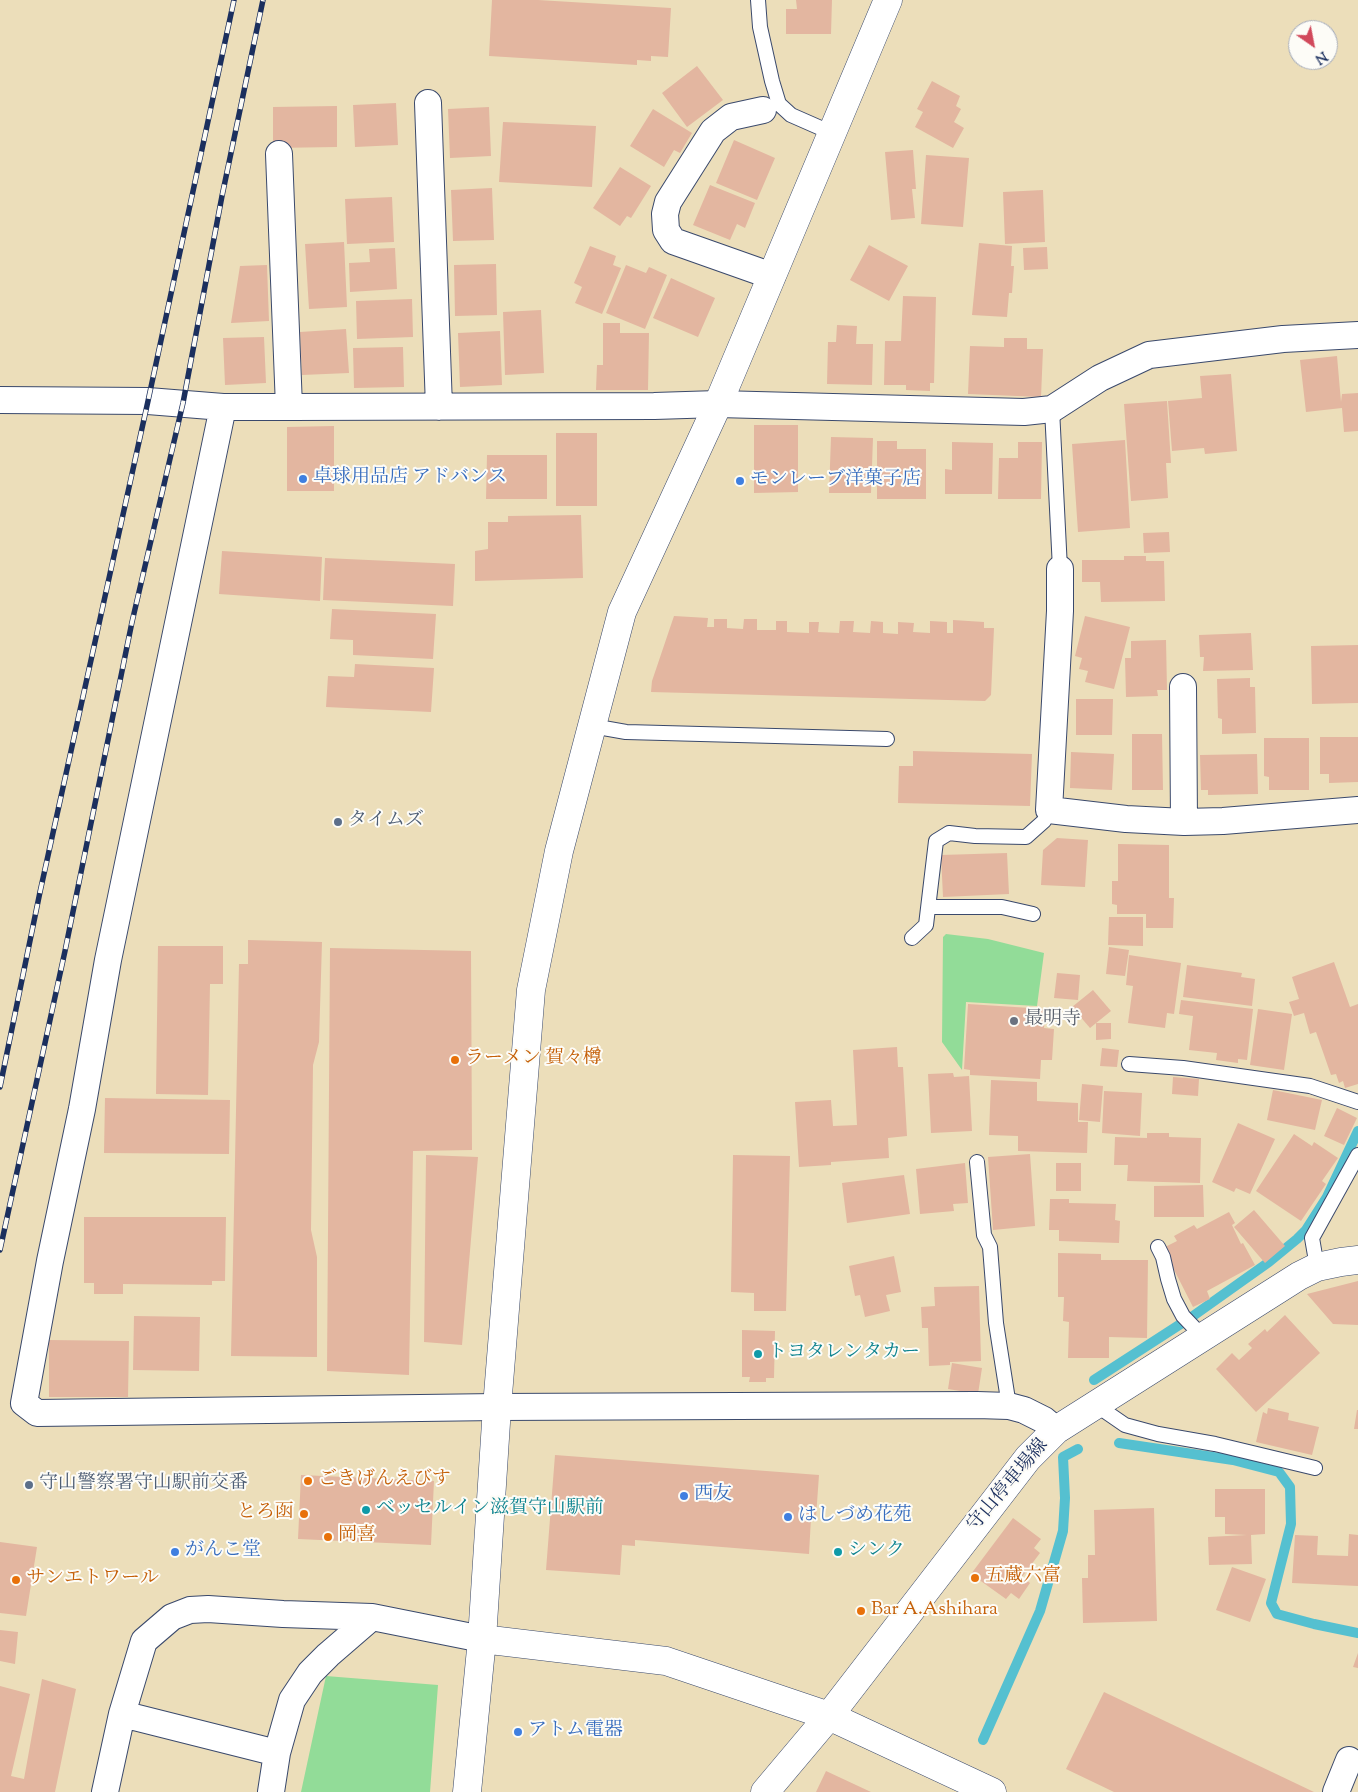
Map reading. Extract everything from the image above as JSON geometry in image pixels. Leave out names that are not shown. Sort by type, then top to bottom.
[{"type":"street","points":[[467,1792],[482,1638],[497,1407],[532,990],[559,850],[622,612],[718,404],[888,0]]},
{"type":"street","points":[[428,103],[439,406]]},
{"type":"street","points":[[763,110],[731,117],[713,131],[668,202],[665,214],[666,230],[673,241],[772,276]]},
{"type":"street","points":[[279,154],[289,407]]},
{"type":"street","points":[[0,400],[148,401],[223,407],[644,406],[718,404],[1024,412],[1052,409],[1100,378],[1149,356],[1283,339],[1358,335]]},
{"type":"street","points":[[223,407],[108,960],[82,1109],[50,1261],[24,1403],[37,1412],[497,1407],[1009,1406],[1024,1410],[1044,1420],[1056,1430]]},
{"type":"street","points":[[1060,569],[1060,611],[1049,810],[1126,819],[1184,822],[1223,821],[1358,810]]},
{"type":"street","points":[[1183,687],[1184,822]]},
{"type":"street","name":"守山停車場線","points":[[765,1792],[829,1716],[1028,1458],[1056,1430],[1096,1405],[1191,1325],[1317,1267],[1358,1260]]},
{"type":"street","points":[[105,1792],[122,1714],[144,1641],[172,1617],[190,1610],[208,1609],[372,1617],[482,1638],[666,1662],[829,1716],[992,1792]]},
{"type":"street","points":[[271,1792],[277,1753],[292,1700],[310,1673],[372,1617]]},
{"type":"street","points":[[122,1714],[277,1753]]},
{"type":"street","points":[[1336,1792],[1349,1760]]},
{"type":"lane","points":[[758,0],[760,27],[779,104],[791,115],[832,133]]},
{"type":"lane","points":[[1052,409],[1060,569]]},
{"type":"lane","points":[[592,726],[626,732],[887,739]]},
{"type":"lane","points":[[912,938],[926,925],[936,841],[949,833],[975,836],[1026,837],[1044,822],[1049,810]]},
{"type":"lane","points":[[929,907],[1002,907],[1034,914]]},
{"type":"lane","points":[[1129,1064],[1183,1068],[1310,1086],[1358,1102]]},
{"type":"lane","points":[[1317,1267],[1312,1238],[1358,1154]]},
{"type":"lane","points":[[977,1162],[984,1235],[990,1247],[996,1323],[1009,1406]]},
{"type":"lane","points":[[1158,1248],[1163,1257],[1174,1298],[1191,1325]]},
{"type":"lane","points":[[1096,1405],[1125,1425],[1315,1468]]},
{"type":"green space","points":[[946,934],[988,939],[1044,953],[1037,1006],[966,1002],[962,1070],[942,1042],[943,937]]},
{"type":"green space","points":[[326,1676],[438,1685],[430,1792],[301,1792]]},
{"type":"building","points":[[492,0],[538,0],[671,8],[668,57],[651,56],[651,61],[637,60],[637,65],[489,56]]},
{"type":"building","points":[[796,0],[832,0],[831,34],[786,34],[786,9],[797,9]]},
{"type":"building","points":[[697,66],[723,100],[687,127],[662,93]]},
{"type":"building","points":[[932,81],[960,96],[956,106],[961,109],[954,122],[964,128],[953,148],[915,127],[923,112],[917,109]]},
{"type":"building","points":[[396,103],[398,145],[355,147],[353,105]]},
{"type":"building","points":[[337,106],[337,147],[273,148],[273,107]]},
{"type":"building","points":[[489,107],[491,156],[450,158],[448,109]]},
{"type":"building","points":[[653,109],[692,133],[680,153],[674,150],[664,167],[630,146]]},
{"type":"building","points":[[503,122],[596,126],[592,187],[499,182]]},
{"type":"building","points":[[734,140],[775,158],[757,200],[716,183]]},
{"type":"building","points":[[913,150],[916,189],[912,189],[915,218],[891,220],[885,152]]},
{"type":"building","points":[[926,155],[969,158],[963,227],[921,224]]},
{"type":"building","points":[[620,167],[651,186],[631,218],[627,216],[620,226],[593,208]]},
{"type":"building","points":[[710,185],[755,203],[745,228],[737,224],[730,240],[693,225]]},
{"type":"building","points":[[492,188],[494,240],[453,241],[451,190]]},
{"type":"building","points":[[1043,190],[1045,242],[1005,244],[1003,192]]},
{"type":"building","points":[[392,197],[394,242],[347,244],[345,199]]},
{"type":"building","points":[[344,242],[347,307],[309,309],[305,244]]},
{"type":"building","points":[[979,243],[1012,246],[1011,266],[1014,266],[1012,293],[1009,293],[1007,317],[972,315]]},
{"type":"building","points":[[869,245],[908,266],[889,301],[850,280]]},
{"type":"building","points":[[590,246],[616,256],[613,265],[621,268],[602,314],[575,303],[582,287],[574,283]]},
{"type":"building","points":[[1047,247],[1048,269],[1024,270],[1023,248]]},
{"type":"building","points":[[395,248],[397,289],[350,292],[349,263],[370,262],[369,249]]},
{"type":"building","points":[[496,264],[497,315],[455,316],[454,265]]},
{"type":"building","points":[[267,265],[269,321],[231,323],[240,266]]},
{"type":"building","points":[[626,265],[646,273],[649,267],[667,275],[645,329],[606,313]]},
{"type":"building","points":[[671,278],[715,298],[698,337],[653,318]]},
{"type":"building","points":[[903,296],[936,297],[934,383],[930,383],[930,391],[906,390],[906,385],[884,385],[885,341],[901,341]]},
{"type":"building","points":[[412,299],[413,337],[357,339],[356,301]]},
{"type":"building","points":[[541,310],[544,373],[505,375],[503,312]]},
{"type":"building","points":[[603,323],[620,323],[620,333],[649,333],[648,390],[596,390],[597,365],[603,365]]},
{"type":"building","points":[[837,325],[857,326],[856,344],[873,344],[872,385],[827,384],[828,342],[836,342]]},
{"type":"building","points":[[346,329],[349,373],[302,375],[300,332]]},
{"type":"building","points":[[500,331],[502,385],[460,387],[458,333]]},
{"type":"building","points":[[264,337],[266,383],[225,385],[223,338]]},
{"type":"building","points":[[1004,338],[1027,338],[1027,349],[1043,349],[1041,397],[968,394],[970,346],[1004,347]]},
{"type":"building","points":[[403,347],[404,387],[354,388],[353,348]]},
{"type":"building","points":[[1337,356],[1341,402],[1342,394],[1358,393],[1358,431],[1344,432],[1342,408],[1306,412],[1300,360]]},
{"type":"building","points":[[1231,374],[1237,451],[1205,454],[1204,448],[1172,451],[1168,401],[1202,398],[1200,376]]},
{"type":"building","points":[[1167,401],[1171,463],[1166,463],[1168,498],[1131,501],[1124,404]]},
{"type":"building","points":[[754,425],[798,425],[798,492],[754,493]]},
{"type":"building","points":[[334,426],[334,491],[287,491],[287,427]]},
{"type":"building","points":[[556,433],[597,433],[597,506],[556,506]]},
{"type":"building","points":[[831,437],[873,438],[871,493],[829,493]]},
{"type":"building","points":[[1125,440],[1130,528],[1078,532],[1072,444]]},
{"type":"building","points":[[877,441],[897,441],[897,449],[926,449],[926,499],[877,499]]},
{"type":"building","points":[[952,442],[993,443],[992,494],[945,494],[945,469],[952,470]]},
{"type":"building","points":[[1018,442],[1042,442],[1041,499],[998,499],[999,458],[1018,458]]},
{"type":"building","points":[[487,455],[547,455],[547,499],[486,499]]},
{"type":"building","points":[[581,515],[583,578],[475,581],[475,551],[488,549],[488,522],[508,522],[508,516]]},
{"type":"building","points":[[1169,532],[1170,552],[1144,553],[1143,533]]},
{"type":"building","points":[[222,551],[322,557],[320,601],[219,594]]},
{"type":"building","points":[[1124,556],[1146,556],[1146,561],[1164,561],[1165,601],[1101,602],[1100,582],[1082,582],[1082,560],[1124,560]]},
{"type":"building","points":[[325,558],[455,564],[453,606],[323,600]]},
{"type":"building","points":[[332,609],[436,614],[433,659],[353,655],[353,640],[330,639]]},
{"type":"building","points":[[674,616],[708,618],[707,627],[714,627],[714,619],[727,619],[727,628],[743,629],[744,619],[757,619],[757,630],[776,630],[776,621],[787,621],[787,632],[809,633],[809,622],[819,622],[818,632],[839,633],[840,621],[854,621],[853,632],[870,633],[871,621],[883,622],[883,633],[898,634],[898,622],[914,623],[913,632],[930,633],[930,621],[947,622],[947,633],[953,633],[953,620],[984,622],[984,628],[994,628],[991,695],[985,701],[651,692],[652,681]]},
{"type":"building","points":[[1085,616],[1130,627],[1114,689],[1085,682],[1088,671],[1079,669],[1082,658],[1075,656]]},
{"type":"building","points":[[1251,633],[1253,670],[1203,671],[1204,657],[1200,657],[1199,635]]},
{"type":"building","points":[[1166,640],[1167,690],[1157,690],[1158,696],[1126,697],[1125,658],[1131,658],[1131,641]]},
{"type":"building","points":[[1358,645],[1358,703],[1312,704],[1311,646]]},
{"type":"building","points":[[355,664],[434,668],[431,712],[326,707],[328,676],[354,677]]},
{"type":"building","points":[[1250,678],[1250,687],[1255,687],[1256,733],[1222,734],[1222,719],[1218,718],[1217,679]]},
{"type":"building","points":[[1076,699],[1113,699],[1112,735],[1076,735]]},
{"type":"building","points":[[1132,734],[1162,734],[1163,790],[1132,790]]},
{"type":"building","points":[[1320,737],[1358,737],[1358,782],[1329,783],[1329,774],[1320,774]]},
{"type":"building","points":[[1264,738],[1309,738],[1309,790],[1269,790],[1269,777],[1264,776]]},
{"type":"building","points":[[913,751],[1032,754],[1030,806],[898,803],[899,766],[913,766]]},
{"type":"building","points":[[1071,752],[1114,754],[1112,790],[1070,788]]},
{"type":"building","points":[[1257,754],[1258,794],[1208,795],[1208,790],[1201,790],[1200,755]]},
{"type":"building","points":[[1057,838],[1088,840],[1085,887],[1041,885],[1043,850]]},
{"type":"building","points":[[1118,844],[1169,845],[1169,898],[1174,898],[1173,928],[1146,928],[1146,914],[1117,914],[1117,905],[1112,904],[1112,881],[1118,881]]},
{"type":"building","points":[[1007,853],[1009,894],[943,897],[941,855]]},
{"type":"building","points":[[1109,917],[1143,917],[1143,946],[1108,945]]},
{"type":"building","points":[[248,940],[322,942],[319,1042],[313,1065],[311,1230],[317,1257],[317,1357],[231,1356],[239,964],[248,964]]},
{"type":"building","points":[[158,946],[223,946],[223,984],[210,984],[208,1095],[156,1094]]},
{"type":"building","points":[[1109,947],[1129,950],[1125,976],[1106,974]]},
{"type":"building","points":[[330,948],[471,951],[472,1150],[413,1151],[409,1375],[327,1371]]},
{"type":"building","points":[[1129,955],[1181,963],[1174,1014],[1167,1013],[1165,1028],[1128,1023],[1133,986],[1126,985]]},
{"type":"building","points":[[1334,962],[1350,1007],[1358,1004],[1358,1084],[1345,1088],[1343,1081],[1339,1083],[1336,1074],[1331,1075],[1316,1032],[1310,1034],[1304,1013],[1294,1016],[1289,1002],[1299,999],[1292,977]]},
{"type":"building","points":[[1187,965],[1242,973],[1241,977],[1255,979],[1252,1006],[1183,997]]},
{"type":"building","points":[[1057,973],[1080,975],[1078,1000],[1054,998]]},
{"type":"building","points":[[1093,990],[1111,1011],[1090,1028],[1072,1007]]},
{"type":"building","points":[[1181,1000],[1253,1009],[1247,1060],[1238,1059],[1238,1063],[1216,1060],[1217,1053],[1189,1050],[1193,1016],[1179,1014]]},
{"type":"building","points":[[968,1004],[1046,1009],[1044,1028],[1054,1029],[1052,1060],[1041,1060],[1040,1079],[970,1075],[970,1070],[964,1069]]},
{"type":"building","points":[[1258,1009],[1292,1014],[1284,1070],[1250,1065]]},
{"type":"building","points":[[1096,1023],[1111,1023],[1111,1039],[1096,1040]]},
{"type":"building","points":[[897,1047],[898,1067],[903,1067],[907,1136],[888,1138],[889,1158],[831,1162],[831,1165],[799,1167],[795,1102],[831,1100],[833,1126],[857,1125],[853,1050]]},
{"type":"building","points":[[1102,1048],[1119,1050],[1117,1067],[1100,1066]]},
{"type":"building","points":[[953,1073],[954,1077],[969,1076],[972,1131],[931,1133],[928,1074]]},
{"type":"building","points":[[1173,1077],[1199,1079],[1198,1096],[1172,1094]]},
{"type":"building","points":[[991,1080],[1037,1082],[1037,1101],[1078,1103],[1078,1122],[1088,1122],[1087,1153],[1018,1151],[1018,1136],[989,1135]]},
{"type":"building","points":[[1082,1084],[1103,1086],[1100,1122],[1079,1120]]},
{"type":"building","points":[[1273,1090],[1322,1100],[1315,1130],[1267,1120]]},
{"type":"building","points":[[1104,1091],[1142,1093],[1140,1136],[1102,1133]]},
{"type":"building","points":[[105,1098],[230,1100],[229,1154],[104,1153]]},
{"type":"building","points":[[1337,1108],[1357,1118],[1344,1145],[1324,1136]]},
{"type":"building","points":[[1238,1123],[1275,1139],[1250,1194],[1236,1188],[1234,1192],[1212,1182]]},
{"type":"building","points":[[1147,1133],[1169,1133],[1169,1137],[1201,1138],[1200,1183],[1127,1181],[1128,1165],[1114,1165],[1115,1137],[1147,1138]]},
{"type":"building","points":[[1294,1134],[1312,1146],[1314,1142],[1338,1158],[1322,1181],[1326,1184],[1301,1221],[1256,1191]]},
{"type":"building","points":[[1030,1154],[1035,1226],[993,1230],[988,1157]]},
{"type":"building","points":[[426,1155],[478,1157],[462,1345],[424,1342]]},
{"type":"building","points":[[733,1155],[790,1156],[786,1311],[754,1311],[754,1293],[731,1292]]},
{"type":"building","points":[[965,1163],[968,1203],[953,1204],[954,1211],[920,1214],[916,1169]]},
{"type":"building","points":[[1056,1163],[1081,1163],[1081,1191],[1056,1191]]},
{"type":"building","points":[[904,1175],[910,1214],[847,1223],[842,1183]]},
{"type":"building","points":[[1203,1185],[1204,1217],[1154,1217],[1154,1186]]},
{"type":"building","points":[[1050,1199],[1069,1199],[1069,1203],[1116,1204],[1115,1220],[1120,1221],[1119,1243],[1059,1241],[1059,1230],[1049,1230]]},
{"type":"building","points":[[1254,1210],[1285,1246],[1265,1263],[1234,1227]]},
{"type":"building","points":[[1229,1212],[1235,1223],[1232,1225],[1241,1244],[1243,1243],[1255,1265],[1207,1291],[1210,1299],[1193,1307],[1163,1248],[1177,1241],[1174,1236],[1194,1225],[1197,1229]]},
{"type":"building","points":[[84,1217],[226,1217],[225,1281],[212,1281],[212,1285],[123,1284],[123,1294],[94,1294],[94,1283],[84,1283]]},
{"type":"building","points":[[1058,1253],[1101,1254],[1101,1260],[1148,1260],[1147,1338],[1109,1337],[1109,1358],[1068,1358],[1069,1322],[1063,1321],[1064,1297],[1058,1297]]},
{"type":"building","points":[[894,1256],[901,1292],[886,1295],[890,1311],[865,1317],[860,1295],[855,1296],[849,1266]]},
{"type":"building","points":[[1358,1281],[1358,1325],[1333,1324],[1307,1294]]},
{"type":"building","points":[[979,1286],[981,1361],[950,1362],[950,1365],[929,1366],[928,1328],[922,1328],[921,1307],[935,1306],[934,1287]]},
{"type":"building","points":[[1285,1315],[1320,1353],[1256,1412],[1216,1369],[1232,1353],[1239,1360],[1252,1348],[1248,1344],[1265,1329],[1267,1332]]},
{"type":"building","points":[[134,1316],[200,1317],[199,1371],[133,1370]]},
{"type":"building","name":"トヨタレンタカー","points":[[742,1330],[775,1331],[774,1378],[766,1378],[766,1382],[749,1382],[750,1377],[742,1377]]},
{"type":"building","points":[[49,1340],[129,1341],[128,1397],[49,1397]]},
{"type":"building","points":[[952,1363],[982,1368],[978,1394],[948,1389]]},
{"type":"building","points":[[1268,1408],[1289,1413],[1288,1420],[1319,1427],[1312,1455],[1256,1442],[1263,1412],[1267,1414]]},
{"type":"building","points":[[1357,1410],[1358,1429],[1354,1429]]},
{"type":"building","name":"西友","points":[[555,1455],[819,1475],[816,1517],[811,1518],[809,1554],[635,1540],[635,1546],[622,1545],[620,1575],[546,1570]]},
{"type":"building","name":"ベッセルイン滋賀守山駅前","points":[[301,1475],[434,1481],[431,1545],[298,1539]]},
{"type":"building","points":[[1215,1489],[1265,1489],[1265,1534],[1251,1535],[1252,1564],[1209,1565],[1208,1537],[1247,1535],[1225,1534],[1225,1517],[1215,1517]]},
{"type":"building","points":[[1154,1508],[1157,1621],[1083,1623],[1082,1578],[1088,1578],[1088,1555],[1095,1555],[1094,1510]]},
{"type":"building","points":[[1013,1518],[1041,1539],[1034,1548],[1040,1553],[1022,1577],[1030,1583],[1019,1599],[1011,1593],[1006,1599],[971,1574]]},
{"type":"building","points":[[1349,1534],[1358,1535],[1358,1586],[1292,1583],[1295,1535],[1318,1536],[1317,1555],[1348,1556]]},
{"type":"building","name":"サンエトワール","points":[[0,1542],[37,1547],[26,1616],[0,1613]]},
{"type":"building","points":[[1232,1567],[1266,1579],[1250,1622],[1216,1610]]},
{"type":"building","points":[[0,1630],[18,1632],[15,1664],[0,1661]]},
{"type":"building","points":[[1358,1653],[1358,1668],[1353,1667]]},
{"type":"building","points":[[42,1679],[76,1689],[55,1792],[0,1792],[0,1686],[30,1694],[11,1776],[24,1779]]},
{"type":"building","points":[[1104,1692],[1314,1792],[1114,1792],[1066,1769]]},
{"type":"building","points":[[826,1771],[871,1792],[816,1792]]},
{"type":"waterway","points":[[1094,1380],[1193,1316],[1269,1262],[1297,1239],[1306,1230],[1327,1197],[1358,1131]]},
{"type":"waterway","points":[[1119,1443],[1233,1460],[1279,1472],[1290,1487],[1291,1524],[1271,1603],[1277,1614],[1358,1633]]},
{"type":"waterway","points":[[983,1740],[1040,1611],[1063,1531],[1065,1498],[1063,1457],[1078,1449]]},
{"type":"railway","points":[[0,1087],[40,892],[234,0]]},
{"type":"railway","points":[[0,1250],[65,951],[132,622],[183,403],[222,196],[263,0]]},
{"type":"place","name":"卓球用品店 アドバンス","points":[[303,479]]},
{"type":"place","name":"モンレーブ洋菓子店","points":[[740,481]]},
{"type":"place","name":"タイムズ","points":[[338,822]]},
{"type":"place","name":"最明寺","points":[[1014,1021]]},
{"type":"place","name":"ラーメン 賀々樽","points":[[455,1060]]},
{"type":"place","name":"トヨタレンタカー","points":[[758,1354]]},
{"type":"place","name":"ごきげんえびす","points":[[308,1481]]},
{"type":"place","name":"守山警察署守山駅前交番","points":[[29,1485]]},
{"type":"place","name":"西友","points":[[684,1496]]},
{"type":"place","name":"ベッセルイン滋賀守山駅前","points":[[366,1510]]},
{"type":"place","name":"とろ函","points":[[304,1514]]},
{"type":"place","name":"はしづめ花苑","points":[[788,1517]]},
{"type":"place","name":"岡喜","points":[[328,1537]]},
{"type":"place","name":"がんこ堂","points":[[175,1552]]},
{"type":"place","name":"シンク","points":[[838,1552]]},
{"type":"place","name":"五蔵六富","points":[[975,1578]]},
{"type":"place","name":"サンエトワール","points":[[16,1580]]},
{"type":"place","name":"Bar A.Ashihara","points":[[861,1611]]},
{"type":"place","name":"アトム電器","points":[[518,1732]]}]
